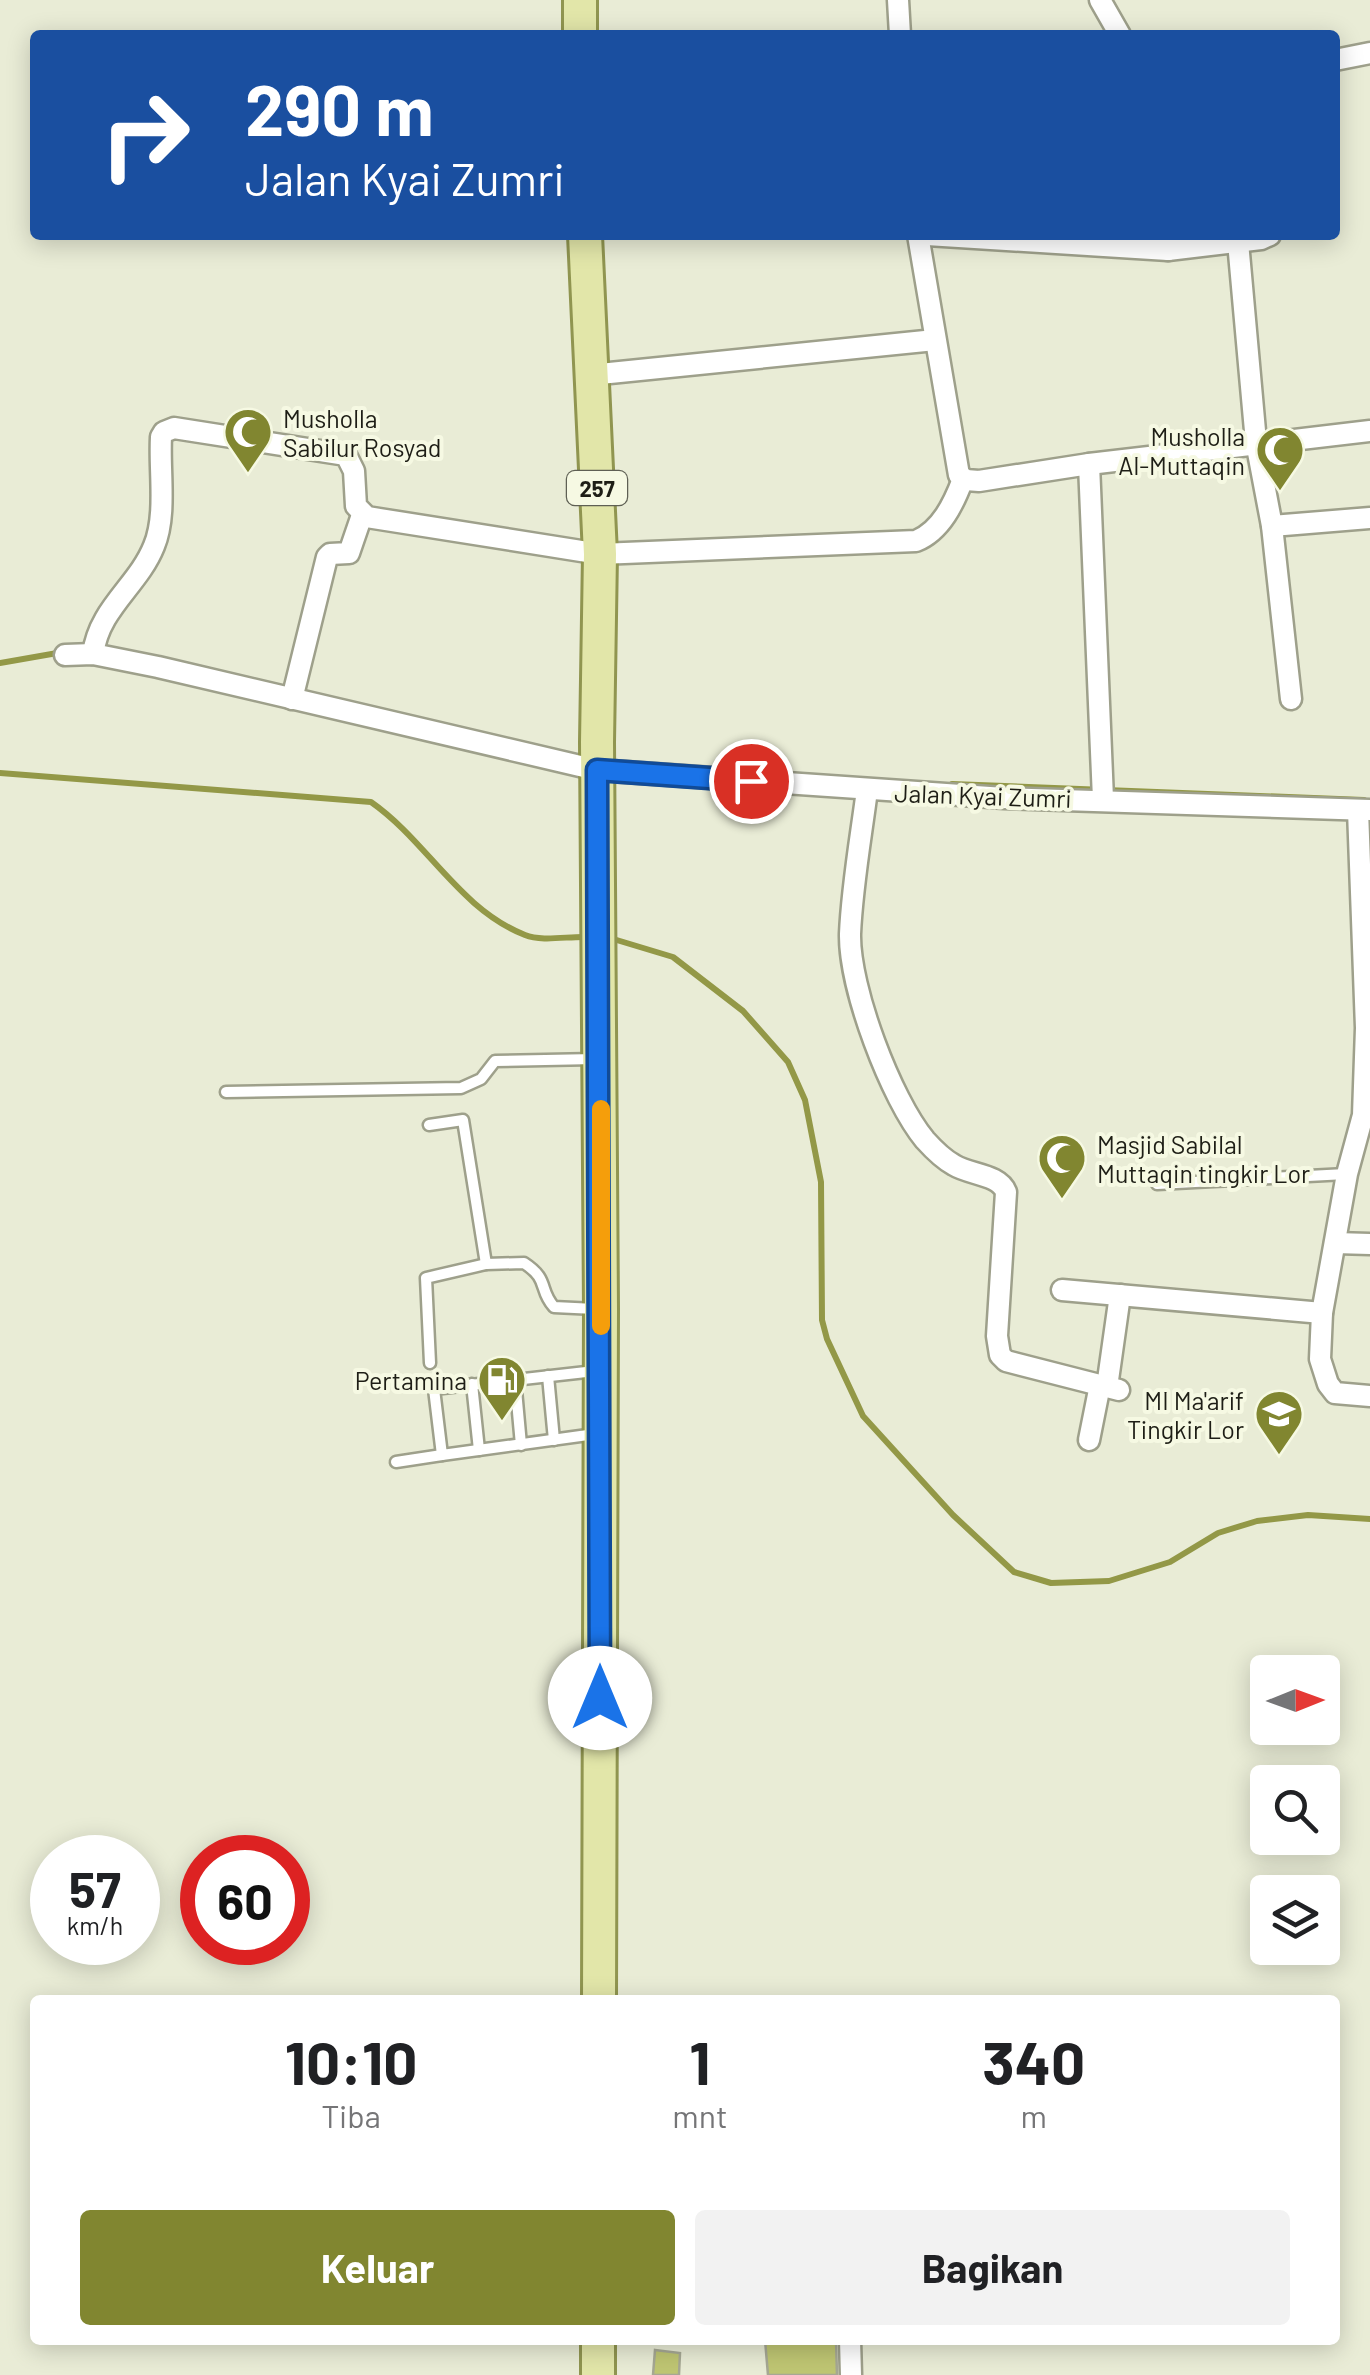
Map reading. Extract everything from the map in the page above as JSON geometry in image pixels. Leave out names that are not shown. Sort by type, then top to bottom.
[{"type":"main road","points":[[580,0],[580,30]]},
{"type":"main road","name":"257","points":[[585,240],[600,554],[599,1995]]},
{"type":"main road","points":[[598,2345],[598,2375]]},
{"type":"street","points":[[898,0],[900,30]]},
{"type":"street","points":[[1100,0],[1117,30]]},
{"type":"street","points":[[1340,59],[1370,53]]},
{"type":"street","points":[[919,240],[956,470],[963,479],[1370,431]]},
{"type":"street","points":[[1076,240],[1247,240]]},
{"type":"street","points":[[1238,242],[1256,442],[1272,526],[1291,699]]},
{"type":"street","points":[[590,375],[935,340]]},
{"type":"street","points":[[93,649],[107,612],[153,550],[164,432],[178,428],[346,455],[354,471],[356,506],[362,515],[600,554],[916,541],[936,529],[956,500],[963,479]]},
{"type":"street","points":[[1089,464],[1102,790]]},
{"type":"street","points":[[292,699],[327,558],[330,554],[349,552],[362,515]]},
{"type":"street","points":[[1272,526],[1370,518]]},
{"type":"street","name":"Jalan Kyai Zumri","points":[[65,656],[93,649],[292,699],[597,759],[867,790],[1004,798],[1102,790],[1364,810]]},
{"type":"street","points":[[867,790],[850,936],[859,988],[888,1075],[910,1119],[939,1155],[956,1167],[1003,1184],[1007,1223],[997,1336],[1001,1357],[1109,1387]]},
{"type":"street","points":[[1364,810],[1363,1115],[1347,1174],[1322,1313],[1320,1360],[1328,1384],[1341,1395],[1370,1396]]},
{"type":"street","points":[[1335,1244],[1370,1244]]},
{"type":"street","points":[[1062,1290],[1322,1313]]},
{"type":"street","points":[[1089,1440],[1109,1387],[1120,1295]]},
{"type":"street","points":[[850,2345],[851,2375]]},
{"type":"lane","points":[[226,1092],[461,1088],[482,1080],[495,1062],[600,1058]]},
{"type":"lane","points":[[429,1125],[462,1120],[486,1264]]},
{"type":"lane","points":[[1156,1184],[1347,1174]]},
{"type":"lane","points":[[430,1364],[426,1278],[486,1264],[524,1263],[542,1278],[549,1303],[554,1307],[601,1308]]},
{"type":"lane","points":[[442,1455],[434,1389],[601,1370]]},
{"type":"lane","points":[[548,1376],[554,1440]]},
{"type":"lane","points":[[515,1379],[521,1444]]},
{"type":"lane","points":[[472,1384],[479,1450]]},
{"type":"lane","points":[[396,1462],[601,1433]]},
{"type":"building","points":[[765,2345],[836,2345],[837,2375],[768,2375]]},
{"type":"building","points":[[655,2350],[680,2353],[679,2375],[653,2375]]},
{"type":"waterway","points":[[0,663],[63,652]]},
{"type":"waterway","points":[[0,773],[371,802],[462,892],[502,923],[532,937],[587,937]]},
{"type":"waterway","points":[[952,784],[1364,800]]},
{"type":"waterway","points":[[610,938],[673,957],[743,1011],[788,1062],[805,1100],[821,1182],[822,1320],[827,1339],[863,1416],[953,1515],[1014,1572],[1051,1583],[1109,1581],[1170,1562],[1218,1533],[1257,1521],[1308,1515],[1370,1519]]},
{"type":"slow traffic","points":[[601,1109],[601,1326]]},
{"type":"place","name":"Musholla Sabilur Rosyad","points":[[248,474]]},
{"type":"place","name":"Musholla Al-Muttaqin","points":[[1280,492]]},
{"type":"place","name":"Masjid Sabilal Muttaqin tingkir Lor","points":[[1062,1200]]},
{"type":"place","name":"Pertamina","points":[[502,1422]]},
{"type":"place","name":"MI Ma'arif Tingkir Lor","points":[[1279,1456]]},
{"type":"route","points":[[600,1698],[597,770],[751,781]]}]
